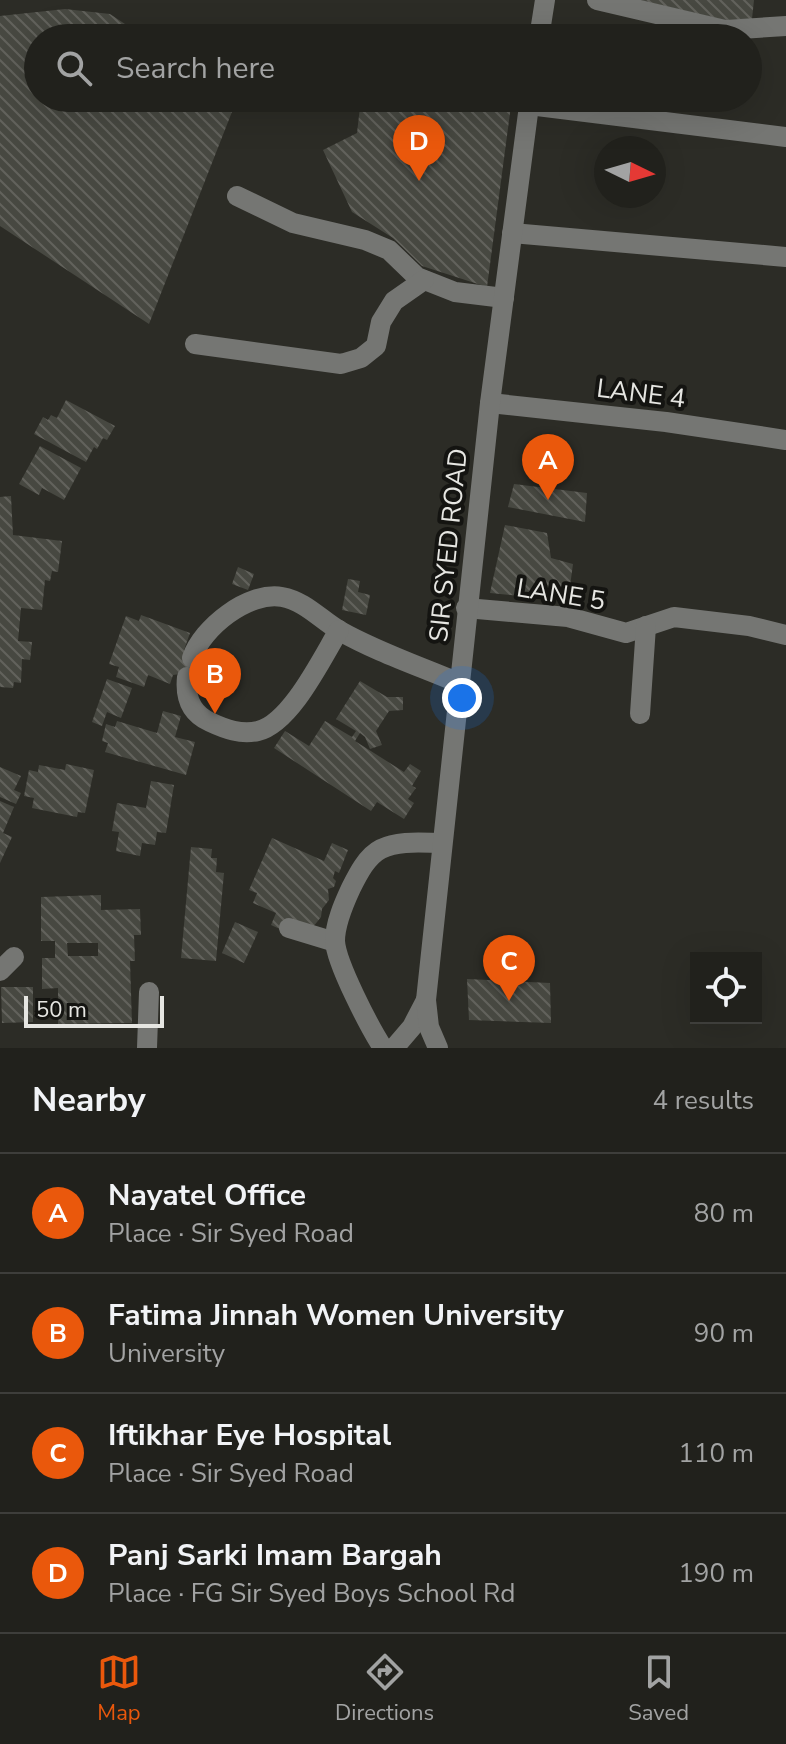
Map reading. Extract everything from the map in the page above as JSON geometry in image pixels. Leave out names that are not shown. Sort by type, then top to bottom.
[{"type":"street","points":[[541,24],[545,0]]},
{"type":"street","points":[[597,0],[699,24]]},
{"type":"street","points":[[762,28],[786,26]]},
{"type":"street","name":"SIR SYED ROAD","points":[[438,1048],[429,1027],[426,1000],[466,608],[529,112]]},
{"type":"street","points":[[603,112],[786,137]]},
{"type":"street","points":[[237,196],[293,223],[365,240],[389,250],[417,277],[455,292],[504,298]]},
{"type":"street","points":[[512,233],[786,257]]},
{"type":"street","points":[[195,344],[341,364],[361,358],[376,346],[381,322],[394,301],[424,280]]},
{"type":"street","name":"LANE 4","points":[[490,403],[666,422],[786,440]]},
{"type":"street","points":[[339,630],[310,678],[284,712],[271,725],[260,730],[245,732],[226,729],[204,719],[185,694],[197,643],[207,631],[247,603],[268,596],[291,599],[339,630],[459,683]]},
{"type":"street","name":"LANE 5","points":[[466,608],[568,617],[626,633],[674,617],[749,626],[786,635]]},
{"type":"street","points":[[640,714],[646,626]]},
{"type":"street","points":[[383,1048],[359,1006],[335,942],[344,904],[367,861],[381,849],[400,844],[442,843]]},
{"type":"street","points":[[289,928],[335,942]]},
{"type":"street","points":[[147,1048],[149,992]]},
{"type":"street","name":"SIR SYED ROAD","points":[[394,1048],[412,1027],[426,1000]]},
{"type":"building","points":[[639,0],[754,0],[752,19],[724,20]]},
{"type":"building","points":[[65,9],[110,14],[125,24],[24,24],[24,112],[232,112],[149,324],[0,226],[0,16]]},
{"type":"building","points":[[359,112],[510,112],[487,287],[422,266],[393,238],[352,212],[323,150],[357,133]]},
{"type":"building","points":[[66,400],[115,426],[107,440],[103,438],[97,449],[94,447],[86,462],[34,434],[43,417],[48,420],[51,415],[57,418]]},
{"type":"building","points":[[40,446],[81,468],[64,500],[42,488],[39,495],[19,484]]},
{"type":"building","points":[[514,484],[587,493],[585,522],[508,507]]},
{"type":"building","points":[[11,496],[13,535],[62,541],[58,572],[52,571],[50,581],[45,580],[42,610],[21,608],[18,641],[32,642],[30,660],[22,659],[21,683],[14,682],[13,688],[0,687],[0,497]]},
{"type":"building","points":[[505,525],[547,533],[551,558],[573,564],[568,601],[490,593]]},
{"type":"building","points":[[238,567],[254,574],[248,590],[232,584]]},
{"type":"building","points":[[348,579],[360,581],[358,592],[370,595],[366,615],[342,610]]},
{"type":"building","points":[[141,615],[190,633],[185,656],[203,662],[196,680],[180,674],[173,675],[170,684],[148,675],[144,687],[116,677],[119,667],[109,664],[126,616],[139,621]]},
{"type":"building","points":[[107,679],[132,688],[121,718],[107,712],[102,726],[92,722]]},
{"type":"building","points":[[360,681],[387,697],[403,697],[403,710],[389,711],[376,731],[382,745],[370,749],[360,733],[355,741],[404,772],[410,764],[421,771],[412,786],[416,788],[408,799],[414,803],[404,819],[377,802],[371,811],[274,748],[285,731],[309,746],[325,721],[352,737],[356,731],[336,719]]},
{"type":"building","points":[[163,711],[181,716],[175,737],[195,742],[186,775],[105,752],[108,743],[102,741],[106,724],[115,727],[117,721],[157,733]]},
{"type":"building","points":[[66,764],[94,770],[85,813],[78,812],[77,817],[32,808],[34,798],[24,796],[29,770],[38,772],[39,765],[65,770]]},
{"type":"building","points":[[0,767],[21,776],[14,790],[21,793],[16,804],[0,797]]},
{"type":"building","points":[[151,781],[174,785],[166,833],[157,832],[155,845],[142,843],[140,856],[116,851],[119,832],[112,831],[117,803],[146,808]]},
{"type":"building","points":[[0,801],[14,807],[3,833],[12,837],[0,863]]},
{"type":"building","points":[[272,838],[324,861],[332,843],[348,850],[339,873],[335,871],[334,887],[328,889],[329,900],[313,927],[282,930],[271,925],[276,913],[253,903],[257,893],[249,890]]},
{"type":"building","points":[[191,847],[212,849],[211,858],[217,858],[216,872],[224,873],[216,961],[181,958]]},
{"type":"building","points":[[101,895],[101,910],[140,909],[141,935],[134,935],[135,961],[130,961],[132,1023],[58,1024],[58,988],[42,989],[42,958],[55,958],[55,941],[41,941],[41,897]],"holes":[[[67,943],[98,943],[98,956],[68,956]]]},
{"type":"building","points":[[235,922],[258,932],[244,963],[222,953]]},
{"type":"building","points":[[467,979],[550,983],[551,1023],[469,1020]]},
{"type":"building","points":[[1,987],[33,987],[33,1022],[2,1023]]},
{"type":"place","name":"Panj Sarki Imam Bargah","points":[[419,181]]},
{"type":"place","name":"Nayatel Office","points":[[548,500]]},
{"type":"place","name":"Fatima Jinnah Women University","points":[[215,714]]},
{"type":"place","name":"Iftikhar Eye Hospital","points":[[509,1001]]}]
